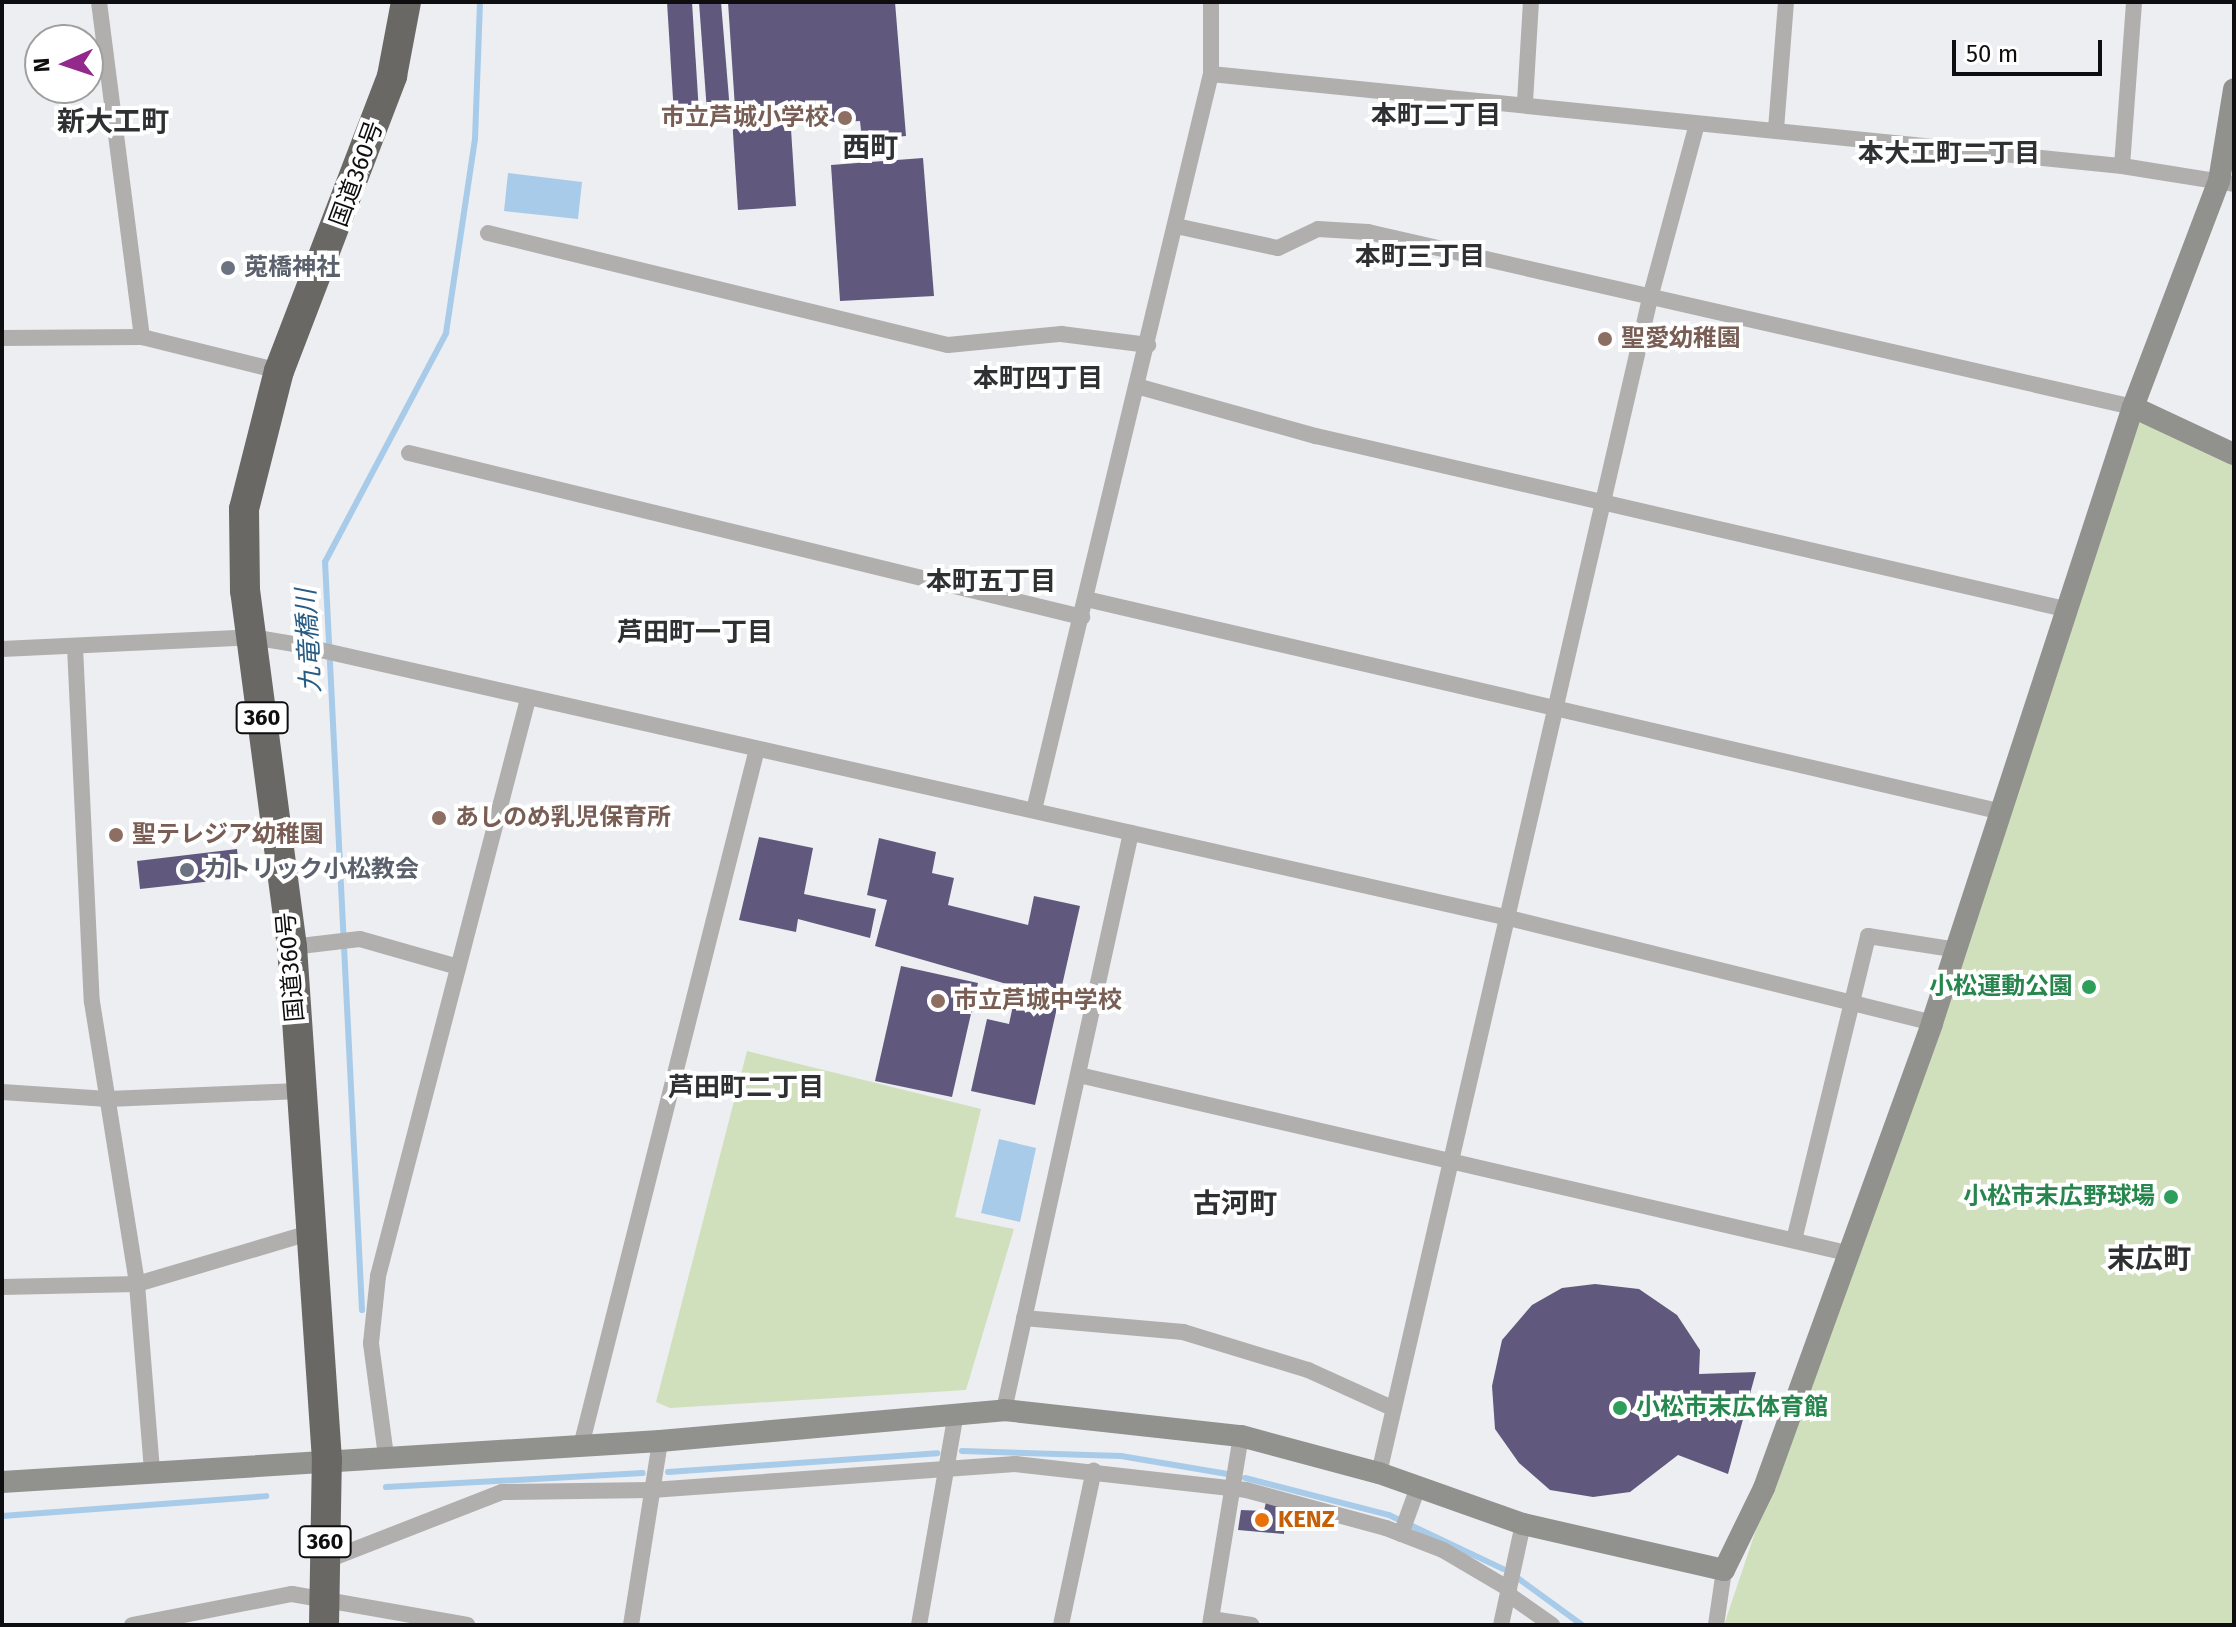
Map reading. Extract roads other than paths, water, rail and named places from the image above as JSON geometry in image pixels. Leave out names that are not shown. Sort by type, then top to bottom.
[{"type":"highway","name":"国道360号","points":[[325,1612],[327,1460],[309,1233],[292,947],[252,637],[244,509],[279,371],[359,175],[392,76],[406,2]]},
{"type":"street","points":[[99,2],[142,337]]},
{"type":"street","points":[[1034,810],[1140,387],[1211,74],[1211,2]]},
{"type":"street","points":[[1525,102],[1531,2]]},
{"type":"street","points":[[1776,129],[1786,2]]},
{"type":"street","points":[[2122,166],[2134,2]]},
{"type":"street","points":[[1211,74],[1525,102],[1697,124],[1776,129],[2122,166],[2226,183]]},
{"type":"street","points":[[1716,1625],[1724,1570],[1764,1488],[1932,1023],[2133,407],[2226,183],[2234,89]]},
{"type":"street","points":[[1379,1473],[1650,298],[1697,124]]},
{"type":"street","points":[[1176,226],[1278,248],[1318,229],[1368,232],[2133,407],[2234,454]]},
{"type":"street","points":[[488,233],[948,345],[1061,334],[1148,345]]},
{"type":"street","points":[[2,338],[142,337],[279,371]]},
{"type":"street","points":[[1140,387],[1316,436],[1604,500],[2065,609]]},
{"type":"street","points":[[409,453],[1082,617]]},
{"type":"street","points":[[1086,599],[1558,706],[2002,812]]},
{"type":"street","points":[[2,649],[252,637],[756,753],[1034,810],[1509,918],[1932,1023]]},
{"type":"street","points":[[75,647],[87,938],[137,1284],[152,1469]]},
{"type":"street","points":[[386,1456],[371,1343],[378,1276],[528,699]]},
{"type":"street","points":[[581,1446],[756,753]]},
{"type":"street","points":[[1004,1410],[1131,833]]},
{"type":"street","points":[[1794,1240],[1868,936],[1957,950]]},
{"type":"street","points":[[292,947],[360,939],[458,967]]},
{"type":"street","points":[[1079,1075],[1847,1253]]},
{"type":"street","points":[[2,1092],[108,1099],[300,1091]]},
{"type":"street","points":[[2,1287],[137,1284],[309,1233]]},
{"type":"street","points":[[1024,1318],[1183,1332],[1308,1370],[1394,1409]]},
{"type":"street","points":[[2,1482],[152,1469],[660,1441],[1004,1410],[1241,1436],[1379,1473],[1523,1524],[1724,1570]]},
{"type":"street","points":[[919,1625],[956,1414]]},
{"type":"street","points":[[1241,1436],[1210,1622],[1252,1625]]},
{"type":"street","points":[[631,1625],[660,1441]]},
{"type":"street","points":[[325,1561],[502,1492],[652,1490],[946,1468],[1094,1470],[1233,1487],[1401,1533],[1508,1592],[1552,1625]]},
{"type":"street","points":[[1061,1625],[1094,1470]]},
{"type":"street","points":[[1401,1533],[1418,1487]]},
{"type":"street","points":[[1501,1625],[1523,1524]]},
{"type":"street","points":[[132,1625],[193,1619],[292,1594],[325,1612],[467,1625]]},
{"type":"water","points":[[508,173],[582,182],[578,219],[504,211]]},
{"type":"water","points":[[999,1139],[1036,1148],[1020,1222],[981,1213]]},
{"type":"waterway","name":"九竜橋川","points":[[362,1310],[325,562],[446,333],[475,139],[480,2]]},
{"type":"waterway","points":[[962,1451],[1121,1456],[1227,1474]]},
{"type":"waterway","points":[[668,1472],[937,1453]]},
{"type":"waterway","points":[[386,1487],[643,1473]]},
{"type":"waterway","points":[[1245,1478],[1389,1515],[1503,1569]]},
{"type":"waterway","points":[[2,1516],[266,1496]]},
{"type":"waterway","points":[[1519,1579],[1582,1625]]},
{"type":"place","name":"市立芦城小学校","points":[[845,118]]},
{"type":"place","name":"莵橋神社","points":[[228,268]]},
{"type":"place","name":"聖愛幼稚園","points":[[1605,339]]},
{"type":"place","name":"あしのめ乳児保育所","points":[[439,818]]},
{"type":"place","name":"聖テレジア幼稚園","points":[[116,835]]},
{"type":"place","name":"カトリック小松教会","points":[[187,870]]},
{"type":"place","name":"小松運動公園","points":[[2089,987]]},
{"type":"place","name":"市立芦城中学校","points":[[938,1001]]},
{"type":"place","name":"小松市末広野球場","points":[[2171,1197]]},
{"type":"place","name":"小松市末広体育館","points":[[1620,1408]]},
{"type":"place","name":"KENZ","points":[[1262,1520]]},
{"type":"district","name":"本町二丁目","points":[[1436,116]]},
{"type":"district","name":"新大工町","points":[[113,122]]},
{"type":"district","name":"西町","points":[[870,148]]},
{"type":"district","name":"本大工町二丁目","points":[[1949,154]]},
{"type":"district","name":"本町三丁目","points":[[1420,257]]},
{"type":"district","name":"本町四丁目","points":[[1038,379]]},
{"type":"district","name":"本町五丁目","points":[[991,582]]},
{"type":"district","name":"芦田町一丁目","points":[[695,633]]},
{"type":"district","name":"芦田町二丁目","points":[[746,1088]]},
{"type":"district","name":"古河町","points":[[1235,1204]]},
{"type":"district","name":"末広町","points":[[2149,1259]]}]
